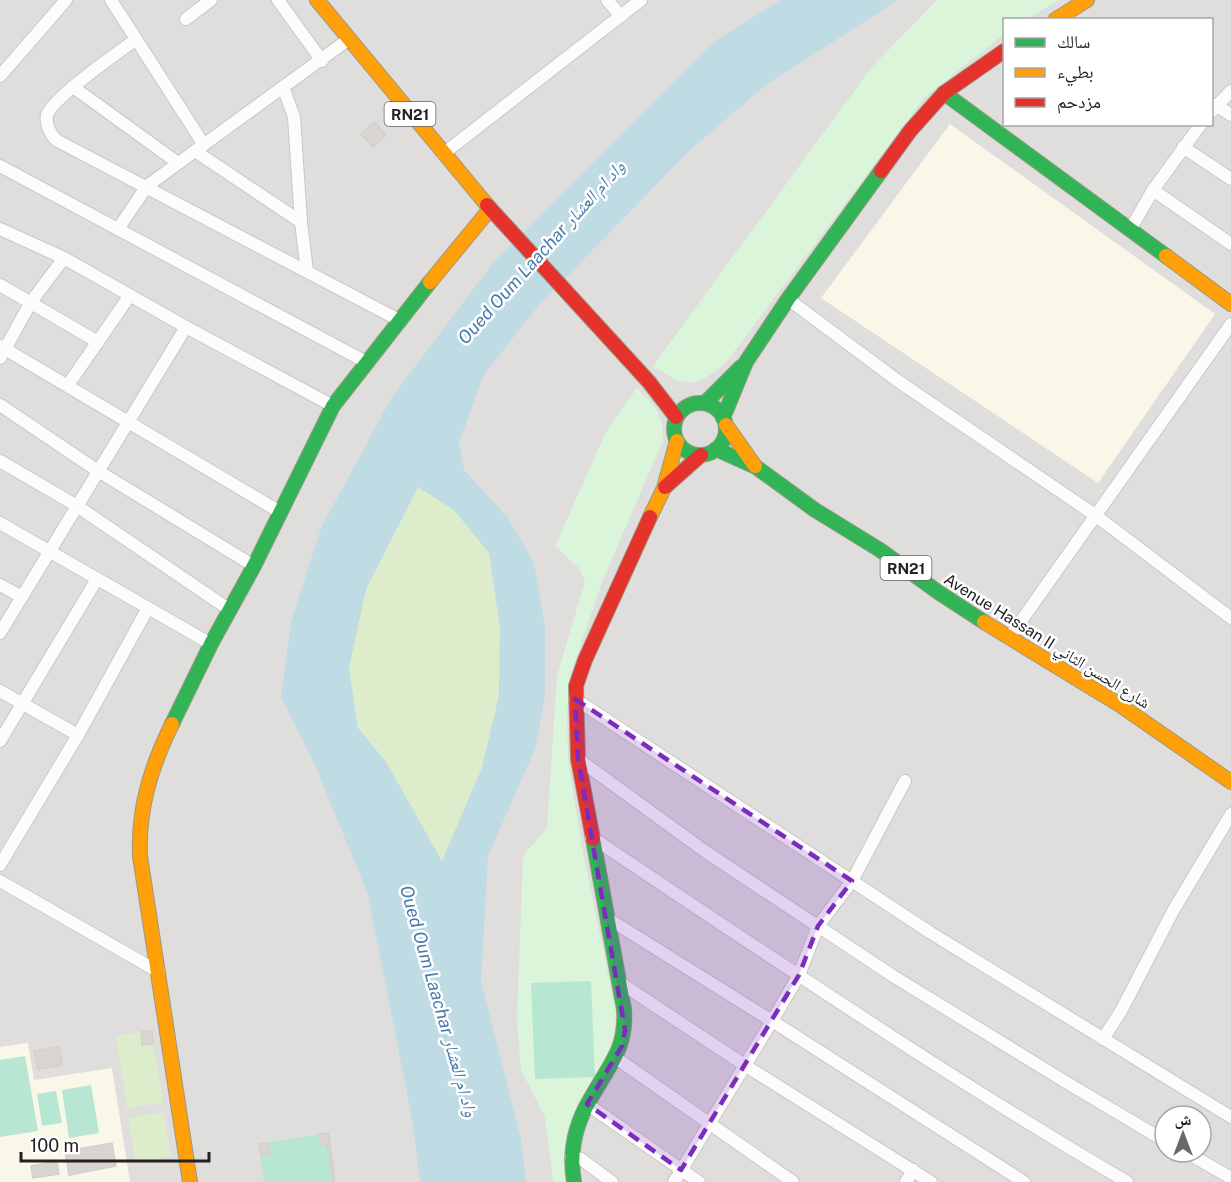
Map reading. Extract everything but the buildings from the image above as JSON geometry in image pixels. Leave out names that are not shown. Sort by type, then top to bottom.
[{"type":"main road","name":"Avenue Hassan II شارع الحسن الثاني","points":[[317,0],[442,154],[649,382],[676,417]]},
{"type":"main road","points":[[1058,18],[1087,0]]},
{"type":"main road","points":[[664,488],[701,455],[716,449],[724,438],[725,422],[746,362],[788,299],[910,131],[944,93],[1003,52]]},
{"type":"main road","points":[[944,93],[1231,304]]},
{"type":"main road","points":[[190,1182],[140,856],[139,831],[150,774],[162,744],[211,644],[254,566],[333,406],[399,320],[490,209]]},
{"type":"main road","points":[[701,455],[687,451],[677,441],[674,433],[676,417],[683,409],[698,403],[746,362]]},
{"type":"main road","name":"Avenue Hassan II شارع الحسن الثاني","points":[[649,382],[698,403],[716,408],[756,467]]},
{"type":"main road","points":[[574,1182],[572,1146],[588,1104],[616,1058],[625,1030],[624,1009],[578,759],[576,686],[593,641],[664,488],[677,441]]},
{"type":"main road","name":"Avenue Hassan II شارع الحسن الثاني","points":[[716,449],[756,467],[815,510],[880,550],[938,592],[1120,705],[1231,782]]},
{"type":"street","points":[[0,76],[66,0]]},
{"type":"street","points":[[111,0],[200,148],[301,222]]},
{"type":"street","points":[[186,19],[212,0]]},
{"type":"street","points":[[278,0],[322,61]]},
{"type":"street","points":[[607,0],[621,16]]},
{"type":"street","points":[[442,154],[641,0]]},
{"type":"street","points":[[118,229],[147,186],[322,61],[349,39]]},
{"type":"street","points":[[135,40],[73,87],[50,109],[46,117],[51,134],[56,140],[399,320]]},
{"type":"street","points":[[73,87],[178,163]]},
{"type":"street","points":[[283,87],[294,117],[301,222],[307,272]]},
{"type":"street","points":[[1231,91],[1214,108],[1231,115]]},
{"type":"street","points":[[1130,230],[1153,190],[1199,126]]},
{"type":"street","points":[[1183,147],[1231,179]]},
{"type":"street","points":[[0,166],[366,362]]},
{"type":"street","points":[[1153,190],[1231,244]]},
{"type":"street","points":[[0,229],[64,258],[333,406]]},
{"type":"street","points":[[64,258],[31,302],[2,351],[68,385],[280,512]]},
{"type":"street","points":[[0,285],[98,342]]},
{"type":"street","points":[[68,385],[130,295]]},
{"type":"street","points":[[788,299],[898,381],[1095,515],[1231,618]]},
{"type":"street","points":[[1009,638],[1231,324]]},
{"type":"street","points":[[0,633],[186,327]]},
{"type":"street","points":[[0,405],[98,471],[254,566]]},
{"type":"street","points":[[0,461],[77,506],[230,610]]},
{"type":"street","points":[[0,523],[211,644]]},
{"type":"street","points":[[0,741],[97,579]]},
{"type":"street","points":[[0,585],[22,597]]},
{"type":"street","points":[[0,865],[78,735],[148,608]]},
{"type":"street","points":[[0,691],[78,735]]},
{"type":"street","points":[[575,699],[931,933],[1231,1117]]},
{"type":"street","points":[[578,759],[706,852],[893,976],[1101,1104],[1153,1133]]},
{"type":"street","points":[[674,1182],[799,975],[818,926],[852,881],[905,781]]},
{"type":"street","points":[[1103,1040],[1121,1011],[1173,911],[1231,814]]},
{"type":"street","points":[[591,837],[799,975],[1058,1142],[1127,1182]]},
{"type":"street","points":[[0,881],[159,972]]},
{"type":"street","points":[[607,918],[1024,1182]]},
{"type":"street","points":[[619,982],[931,1182]]},
{"type":"street","points":[[616,1058],[793,1182]]},
{"type":"street","points":[[588,1104],[699,1182]]},
{"type":"street","points":[[571,1157],[581,1159],[612,1182]]},
{"type":"street","points":[[1207,1164],[1231,1178]]},
{"type":"street","points":[[906,1182],[913,1170]]},
{"type":"highlighted area","points":[[575,699],[852,881],[818,926],[799,975],[681,1170],[587,1104],[622,1046],[625,1030],[578,759]]},
{"type":"shaded area","points":[[0,0],[1231,0],[1231,1182],[0,1182]]},
{"type":"shaded area","points":[[950,124],[1215,314],[1098,483],[821,298]]},
{"type":"shaded area","points":[[28,1043],[34,1080],[112,1068],[130,1182],[0,1182],[0,1047]]},
{"type":"shaded area","points":[[238,1148],[242,1182],[212,1182],[207,1152]]},
{"type":"green space","points":[[937,0],[1059,0],[1029,18],[1003,18],[1003,35],[925,97],[725,364],[705,378],[689,383],[682,382],[653,366],[871,68]]},
{"type":"green space","points":[[637,388],[649,400],[660,417],[663,441],[602,582],[570,676],[567,716],[568,760],[581,842],[616,1013],[613,1047],[567,1182],[553,1182],[545,1117],[521,1070],[517,1019],[523,856],[547,828],[557,676],[585,581],[579,568],[555,546],[606,432]]},
{"type":"green space","points":[[418,487],[454,510],[489,553],[500,628],[499,696],[482,768],[442,862],[386,762],[358,728],[348,668],[366,589]]},
{"type":"green space","points":[[591,981],[595,1077],[535,1079],[531,983]]},
{"type":"green space","points":[[141,1032],[143,1045],[153,1044],[163,1102],[127,1109],[116,1036]]},
{"type":"green space","points":[[25,1056],[38,1131],[0,1137],[0,1060]]},
{"type":"green space","points":[[91,1085],[99,1133],[69,1138],[62,1090]]},
{"type":"green space","points":[[56,1091],[62,1123],[42,1126],[37,1094]]},
{"type":"green space","points":[[164,1112],[171,1156],[135,1162],[128,1118]]},
{"type":"green space","points":[[328,1133],[335,1182],[264,1182],[258,1144]]},
{"type":"water","name":"Oued Oum Laachar واد ام العشار","points":[[781,0],[898,0],[766,85],[692,148],[538,306],[483,376],[459,443],[464,470],[508,518],[534,563],[545,628],[545,696],[535,749],[488,856],[481,981],[521,1139],[526,1182],[420,1182],[412,1118],[367,892],[315,765],[281,697],[291,622],[321,528],[392,397],[493,263],[715,41]],"holes":[[[418,487],[454,510],[489,553],[500,628],[499,696],[482,768],[442,861],[386,762],[358,728],[349,668],[366,589]]]},
{"type":"traffic: fast","points":[[944,93],[1166,256]]},
{"type":"traffic: fast","points":[[723,418],[746,362],[788,299],[881,171]]},
{"type":"traffic: fast","points":[[172,724],[333,406],[430,282]]},
{"type":"traffic: fast","points":[[705,403],[741,367]]},
{"type":"traffic: fast","points":[[700,403],[710,405],[718,411],[724,419],[726,429],[724,439],[718,447],[710,453],[700,455],[690,453],[682,447],[676,439],[674,429],[676,419],[682,411],[690,405],[700,403]]},
{"type":"traffic: fast","points":[[716,449],[756,467],[815,510],[880,550],[984,622]]},
{"type":"traffic: fast","points":[[574,1182],[572,1160],[577,1128],[585,1108],[620,1046],[624,1023],[624,1009],[593,839]]},
{"type":"traffic: slow","points":[[317,0],[487,205]]},
{"type":"traffic: slow","points":[[1058,18],[1087,0]]},
{"type":"traffic: slow","points":[[430,282],[490,209]]},
{"type":"traffic: slow","points":[[1166,256],[1231,304]]},
{"type":"traffic: slow","points":[[726,425],[755,466]]},
{"type":"traffic: slow","points":[[650,517],[664,488],[677,441]]},
{"type":"traffic: slow","points":[[984,622],[1120,705],[1231,782]]},
{"type":"traffic: slow","points":[[172,724],[147,788],[141,821],[140,856],[190,1182]]},
{"type":"traffic: jam","points":[[881,171],[910,131],[944,93],[1003,52]]},
{"type":"traffic: jam","points":[[487,205],[649,382],[676,417]]},
{"type":"traffic: jam","points":[[665,487],[701,455]]},
{"type":"traffic: jam","points":[[593,839],[578,759],[576,686],[585,660],[650,517]]}]
